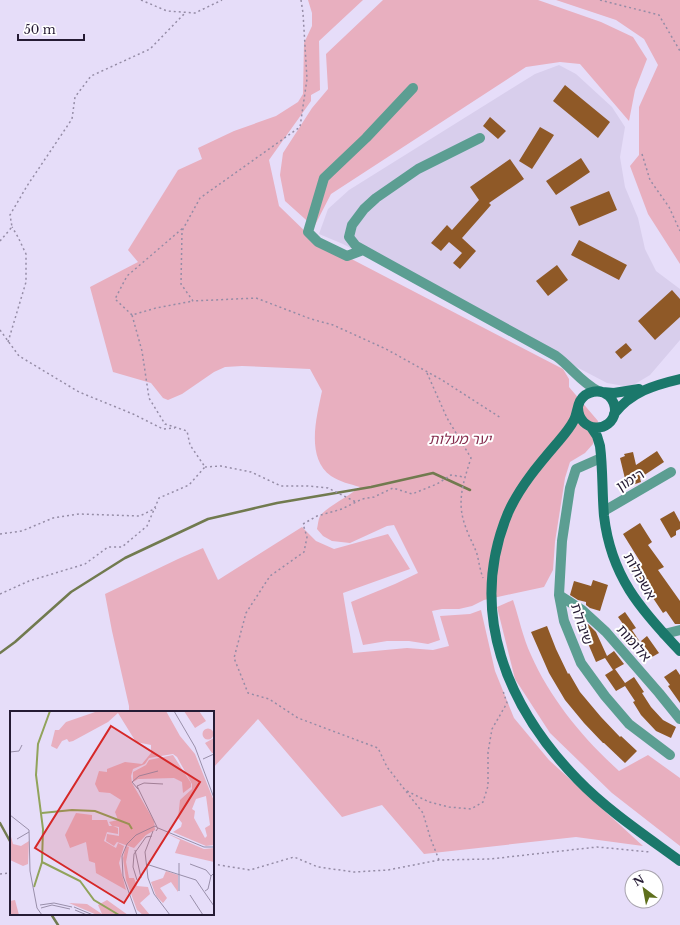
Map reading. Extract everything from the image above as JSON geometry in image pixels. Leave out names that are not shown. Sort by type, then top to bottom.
[{"type":"street","points":[[363,250],[347,256],[318,242],[308,232],[324,178],[366,138],[412,88]]},
{"type":"street","points":[[480,138],[418,169],[376,198],[364,209],[352,225],[349,237],[356,246],[552,354],[565,363],[586,385],[606,394],[612,400],[615,408],[612,417],[601,427],[576,428],[564,436]]},
{"type":"street","points":[[571,370],[577,379],[581,395],[574,421],[564,436],[531,473],[509,512],[496,552],[491,592],[494,632],[505,672],[523,710],[548,747],[578,781],[614,812],[680,861]]},
{"type":"street","name":"אשכולות","points":[[599,392],[617,392],[651,387],[680,379]]},
{"type":"street","name":"אשכולות","points":[[600,455],[603,435],[612,417],[620,406],[631,397],[651,387]]},
{"type":"street","points":[[590,427],[581,419],[579,406],[587,394],[599,392]]},
{"type":"street","name":"אשכולות","points":[[590,427],[598,438],[607,535],[618,570],[640,606],[680,652]]},
{"type":"street","name":"שיבולת","points":[[600,455],[576,469],[570,488],[562,541],[559,595],[564,621],[581,663],[605,696],[629,724],[670,755]]},
{"type":"street","name":"רימון","points":[[604,512],[671,472]]},
{"type":"street","name":"אלומות","points":[[559,595],[582,610],[606,632],[680,719]]},
{"type":"street","points":[[664,634],[680,630]]},
{"type":"path","points":[[140,0],[167,11],[195,13],[222,0]]},
{"type":"path","points":[[193,301],[181,284],[182,231],[200,198],[300,127],[307,79],[304,13],[301,0]]},
{"type":"path","points":[[600,0],[659,15],[680,51]]},
{"type":"path","points":[[8,342],[26,282],[26,254],[12,227],[10,215],[27,186],[72,119],[75,96],[91,76],[150,49],[186,12]]},
{"type":"path","points":[[642,154],[650,180],[669,208],[680,231]]},
{"type":"path","points":[[0,241],[12,227]]},
{"type":"path","points":[[184,227],[127,276],[115,299],[132,315],[142,351],[149,398],[165,424],[187,431],[190,445],[205,467]]},
{"type":"path","points":[[132,315],[156,308],[193,301],[256,298],[311,319],[333,325],[386,349],[427,372],[501,418]]},
{"type":"path","points":[[0,330],[19,356],[79,392],[133,414],[163,429],[176,428]]},
{"type":"path","points":[[427,372],[447,418],[471,458],[464,477],[460,505],[465,527],[477,553],[481,573],[491,592]]},
{"type":"path","points":[[0,594],[29,581],[84,564],[108,547],[122,548],[147,526],[160,498],[189,485],[205,467],[221,466],[251,472],[281,486],[328,488],[356,502]]},
{"type":"path","points":[[439,860],[423,813],[387,767],[378,748],[298,718],[269,699],[248,693],[234,658],[246,613],[270,576],[304,552],[307,537],[303,524],[317,516],[342,508],[362,499],[374,497],[393,488],[412,494],[437,484],[451,475],[464,477]]},
{"type":"path","points":[[0,534],[22,531],[53,518],[79,514],[140,516],[156,508]]},
{"type":"path","points":[[405,790],[429,802],[448,807],[471,809],[483,802],[488,786],[488,752],[492,729],[507,703],[503,690]]},
{"type":"path","points":[[214,864],[250,870],[294,857],[318,867],[354,872],[388,870],[439,860],[490,859],[597,847],[670,854]]},
{"type":"path","points":[[0,874],[10,873]]},
{"type":"shaded area","points":[[559,65],[576,74],[612,107],[625,127],[620,157],[625,187],[638,218],[645,249],[656,271],[680,289],[680,340],[650,375],[630,387],[607,383],[343,244],[319,234],[328,209],[349,190],[535,74]]},
{"type":"green space","name":"יער מעלות","points":[[308,0],[363,0],[319,41],[320,90],[311,95],[311,101],[269,160],[279,206],[313,239],[563,369],[569,379],[569,387],[598,421],[593,444],[585,453],[570,462],[565,478],[555,542],[553,570],[544,587],[484,600],[472,606],[459,609],[442,609],[432,611],[440,640],[428,644],[409,641],[387,641],[363,645],[351,602],[418,573],[394,525],[387,526],[350,543],[332,541],[323,536],[317,529],[319,518],[323,513],[360,487],[331,476],[323,468],[318,458],[315,447],[315,436],[322,391],[310,369],[242,366],[225,367],[214,372],[182,394],[168,400],[163,398],[151,383],[113,372],[90,287],[138,262],[128,250],[178,170],[202,159],[198,148],[234,131],[276,116],[298,102],[303,94],[304,43],[312,26],[312,13]]},
{"type":"green space","points":[[383,0],[538,0],[601,22],[633,37],[647,59],[635,90],[629,121],[580,64],[560,62],[526,67],[331,194],[314,227],[285,201],[280,175],[283,153],[312,108],[328,89],[326,54]]},
{"type":"green space","points":[[556,0],[680,0],[680,264],[648,214],[630,166],[639,155],[639,107],[658,65],[644,39],[616,20]]},
{"type":"green space","points":[[302,527],[316,541],[334,549],[388,534],[410,569],[343,593],[353,653],[407,648],[433,650],[449,646],[440,616],[470,614],[481,610],[495,671],[514,718],[549,760],[643,846],[576,837],[424,854],[382,805],[342,817],[258,719],[214,767],[214,711],[129,711],[105,594],[203,548],[218,580]]},
{"type":"green space","points":[[513,600],[526,642],[539,672],[569,718],[593,745],[619,771],[648,755],[680,778],[680,846],[612,793],[550,733],[515,679],[497,607]]},
{"type":"building","points":[[565,85],[610,122],[598,138],[553,101]]},
{"type":"building","points":[[490,117],[506,131],[498,139],[483,126]]},
{"type":"building","points":[[540,127],[554,135],[532,169],[519,161]]},
{"type":"building","points":[[581,158],[590,172],[556,195],[546,181]]},
{"type":"building","points":[[510,159],[524,179],[489,203],[491,205],[462,238],[476,251],[460,269],[453,263],[462,253],[449,242],[441,251],[431,243],[447,225],[452,230],[479,200],[470,187]]},
{"type":"building","points":[[609,191],[617,210],[579,226],[570,207]]},
{"type":"building","points":[[579,240],[627,265],[619,280],[571,255]]},
{"type":"building","points":[[557,265],[568,280],[548,296],[536,281]]},
{"type":"building","points":[[672,290],[680,299],[680,317],[655,340],[638,321]]},
{"type":"building","points":[[626,343],[632,350],[621,359],[615,352]]},
{"type":"building","points":[[657,451],[664,462],[640,478],[641,482],[627,487],[620,458],[625,456],[624,454],[633,452],[636,465]]},
{"type":"building","points":[[674,511],[680,522],[680,529],[676,531],[676,535],[671,538],[660,519]]},
{"type":"building","points":[[640,523],[652,542],[648,545],[664,567],[658,570],[680,601],[680,624],[675,624],[666,611],[663,613],[633,568],[641,563],[623,534]]},
{"type":"building","points":[[593,580],[608,585],[600,611],[590,608],[586,605],[586,602],[578,600],[570,595],[574,581],[591,586]]},
{"type":"building","points":[[625,612],[636,628],[632,630],[640,642],[633,646],[622,631],[626,628],[618,617]]},
{"type":"building","points":[[588,624],[596,632],[607,656],[614,651],[624,664],[615,669],[625,683],[634,677],[644,692],[642,693],[651,707],[663,720],[676,727],[671,738],[656,731],[641,715],[633,702],[635,701],[625,686],[616,691],[605,675],[613,670],[605,658],[596,662],[581,627]]},
{"type":"building","points":[[547,626],[568,674],[569,673],[580,692],[620,737],[621,736],[637,751],[625,763],[584,723],[565,700],[549,673],[531,632]]},
{"type":"building","points":[[647,636],[659,653],[652,657],[641,641]]},
{"type":"building","points":[[676,669],[680,675],[680,703],[668,686],[670,685],[664,677]]},
{"type":"waterway","points":[[0,653],[15,642],[71,592],[125,558],[208,519],[277,503],[371,487],[433,473],[470,490]]},
{"type":"waterway","points":[[0,823],[10,841]]},
{"type":"waterway","points":[[52,915],[58,925]]}]
